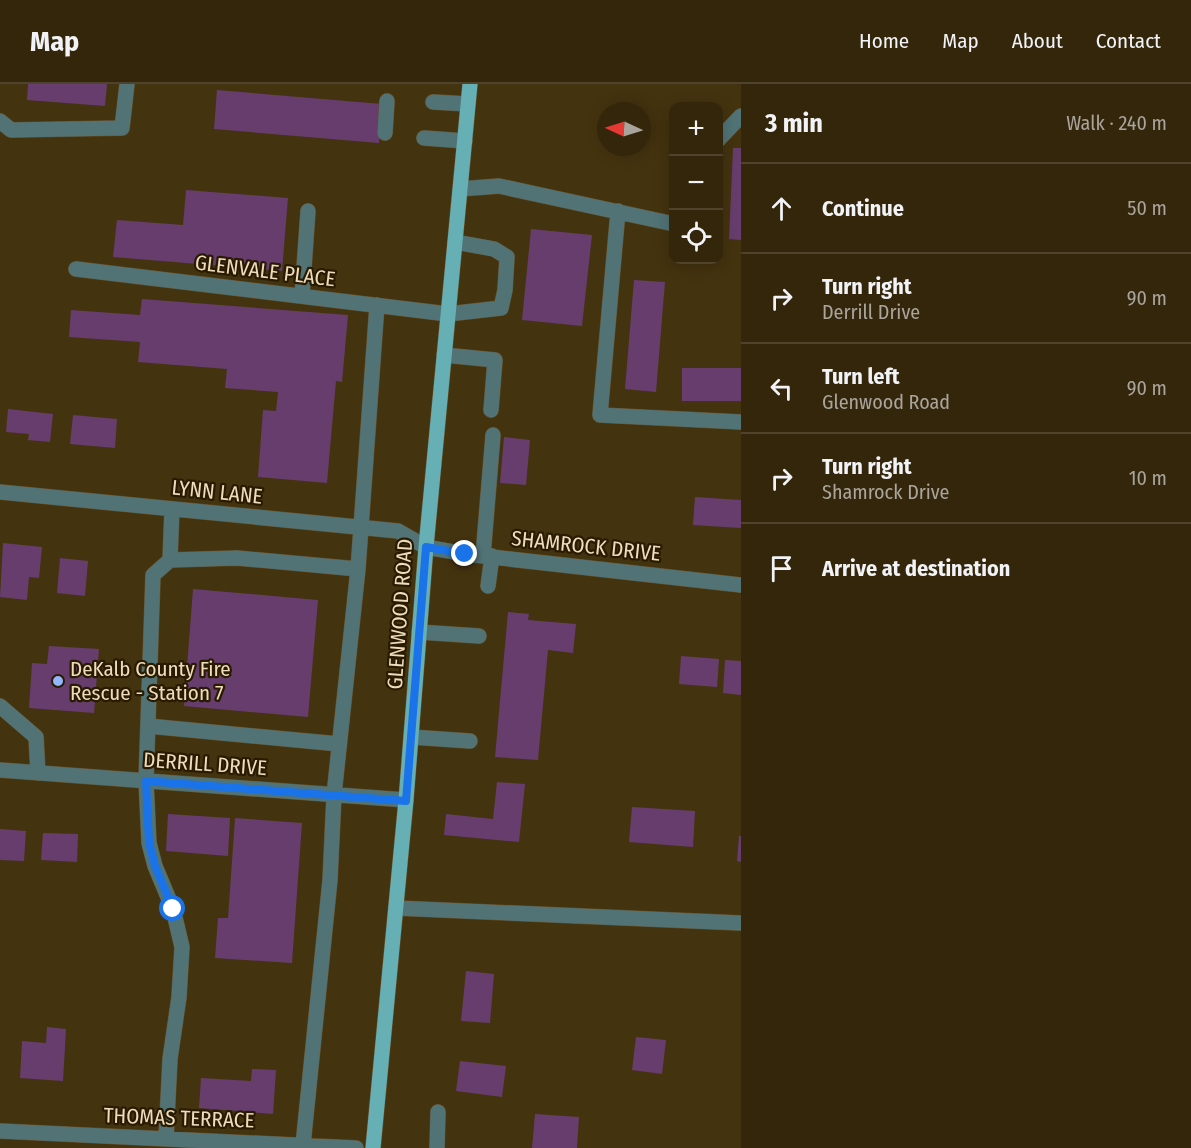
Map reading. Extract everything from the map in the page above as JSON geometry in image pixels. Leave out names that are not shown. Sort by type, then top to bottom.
[{"type":"main road","name":"GLENWOOD ROAD","points":[[373,1148],[470,84]]},
{"type":"street","points":[[0,121],[11,130],[122,128],[127,84]]},
{"type":"street","points":[[385,133],[387,101]]},
{"type":"street","points":[[433,102],[468,104]]},
{"type":"street","points":[[723,135],[741,116]]},
{"type":"street","points":[[424,138],[465,141]]},
{"type":"street","points":[[460,189],[499,186],[669,223]]},
{"type":"street","points":[[302,296],[308,210]]},
{"type":"street","points":[[618,211],[600,415],[741,422]]},
{"type":"street","name":"GLENVALE PLACE","points":[[76,269],[448,314],[501,308],[506,290],[507,257],[494,249],[455,242]]},
{"type":"street","points":[[303,1145],[330,880],[334,795],[358,569],[377,305]]},
{"type":"street","points":[[444,355],[495,360],[491,410]]},
{"type":"street","points":[[488,586],[493,435]]},
{"type":"street","name":"LYNN LANE","points":[[0,492],[398,531],[426,547]]},
{"type":"street","points":[[170,560],[172,509]]},
{"type":"street","name":"SHAMROCK DRIVE","points":[[426,547],[741,585]]},
{"type":"street","points":[[166,1139],[170,1059],[180,997],[182,947],[173,909],[155,866],[149,843],[146,781],[153,574],[170,560],[237,558],[358,569]]},
{"type":"street","points":[[419,632],[479,636]]},
{"type":"street","points":[[0,706],[36,736],[38,773]]},
{"type":"street","points":[[148,726],[339,744]]},
{"type":"street","points":[[411,737],[470,741]]},
{"type":"street","name":"DERRILL DRIVE","points":[[0,770],[406,801]]},
{"type":"street","points":[[396,908],[741,923]]},
{"type":"street","points":[[436,1148],[438,1112]]},
{"type":"street","name":"THOMAS TERRACE","points":[[0,1131],[356,1148]]},
{"type":"building","points":[[28,84],[107,84],[105,106],[27,100]]},
{"type":"building","points":[[217,90],[382,104],[379,143],[214,129]]},
{"type":"building","points":[[733,148],[741,148],[741,240],[729,239]]},
{"type":"building","points":[[186,190],[288,198],[282,271],[113,257],[117,220],[183,225]]},
{"type":"building","points":[[531,229],[592,235],[582,326],[522,320]]},
{"type":"building","points":[[634,280],[665,282],[656,392],[625,389]]},
{"type":"building","points":[[142,299],[348,315],[342,382],[336,381],[327,483],[258,477],[263,410],[276,411],[278,392],[225,388],[227,369],[138,362],[140,342],[69,337],[71,310],[140,315]]},
{"type":"building","points":[[682,368],[741,368],[741,401],[682,401]]},
{"type":"building","points":[[8,409],[53,414],[50,442],[28,440],[29,434],[6,432]]},
{"type":"building","points":[[73,415],[117,419],[115,448],[70,444]]},
{"type":"building","points":[[504,437],[530,440],[526,485],[500,483]]},
{"type":"building","points":[[695,497],[741,500],[741,528],[693,525]]},
{"type":"building","points":[[3,543],[42,547],[39,578],[29,577],[27,600],[0,597]]},
{"type":"building","points":[[60,558],[88,561],[85,596],[57,593]]},
{"type":"building","points":[[193,589],[318,600],[308,717],[184,706]]},
{"type":"building","points":[[508,612],[529,614],[528,620],[576,624],[573,653],[548,650],[538,760],[495,757]]},
{"type":"building","points":[[49,646],[99,649],[94,713],[29,708],[32,663],[47,664]]},
{"type":"building","points":[[681,656],[719,659],[717,687],[679,684]]},
{"type":"building","points":[[725,660],[741,661],[741,695],[723,693]]},
{"type":"building","points":[[497,782],[525,784],[519,842],[444,835],[446,814],[493,819]]},
{"type":"building","points":[[632,807],[695,811],[693,847],[629,842]]},
{"type":"building","points":[[168,814],[230,818],[228,856],[166,851]]},
{"type":"building","points":[[235,818],[302,823],[292,963],[215,958],[218,918],[228,918]]},
{"type":"building","points":[[0,829],[26,831],[24,861],[0,860]]},
{"type":"building","points":[[43,833],[78,834],[77,862],[41,860]]},
{"type":"building","points":[[739,836],[741,836],[741,862],[737,861]]},
{"type":"building","points":[[466,971],[494,974],[490,1023],[461,1021]]},
{"type":"building","points":[[47,1027],[66,1029],[63,1081],[20,1078],[22,1041],[46,1043]]},
{"type":"building","points":[[636,1037],[666,1040],[662,1074],[632,1070]]},
{"type":"building","points":[[460,1061],[506,1066],[502,1097],[456,1091]]},
{"type":"building","points":[[252,1069],[276,1070],[273,1114],[199,1108],[201,1078],[251,1081]]},
{"type":"building","points":[[535,1114],[579,1117],[577,1148],[532,1148]]},
{"type":"place","name":"DeKalb County Fire Rescue - Station 7","points":[[58,681]]},
{"type":"route","points":[[173,909],[155,866],[149,843],[146,781],[406,801],[426,547],[465,554]]}]
